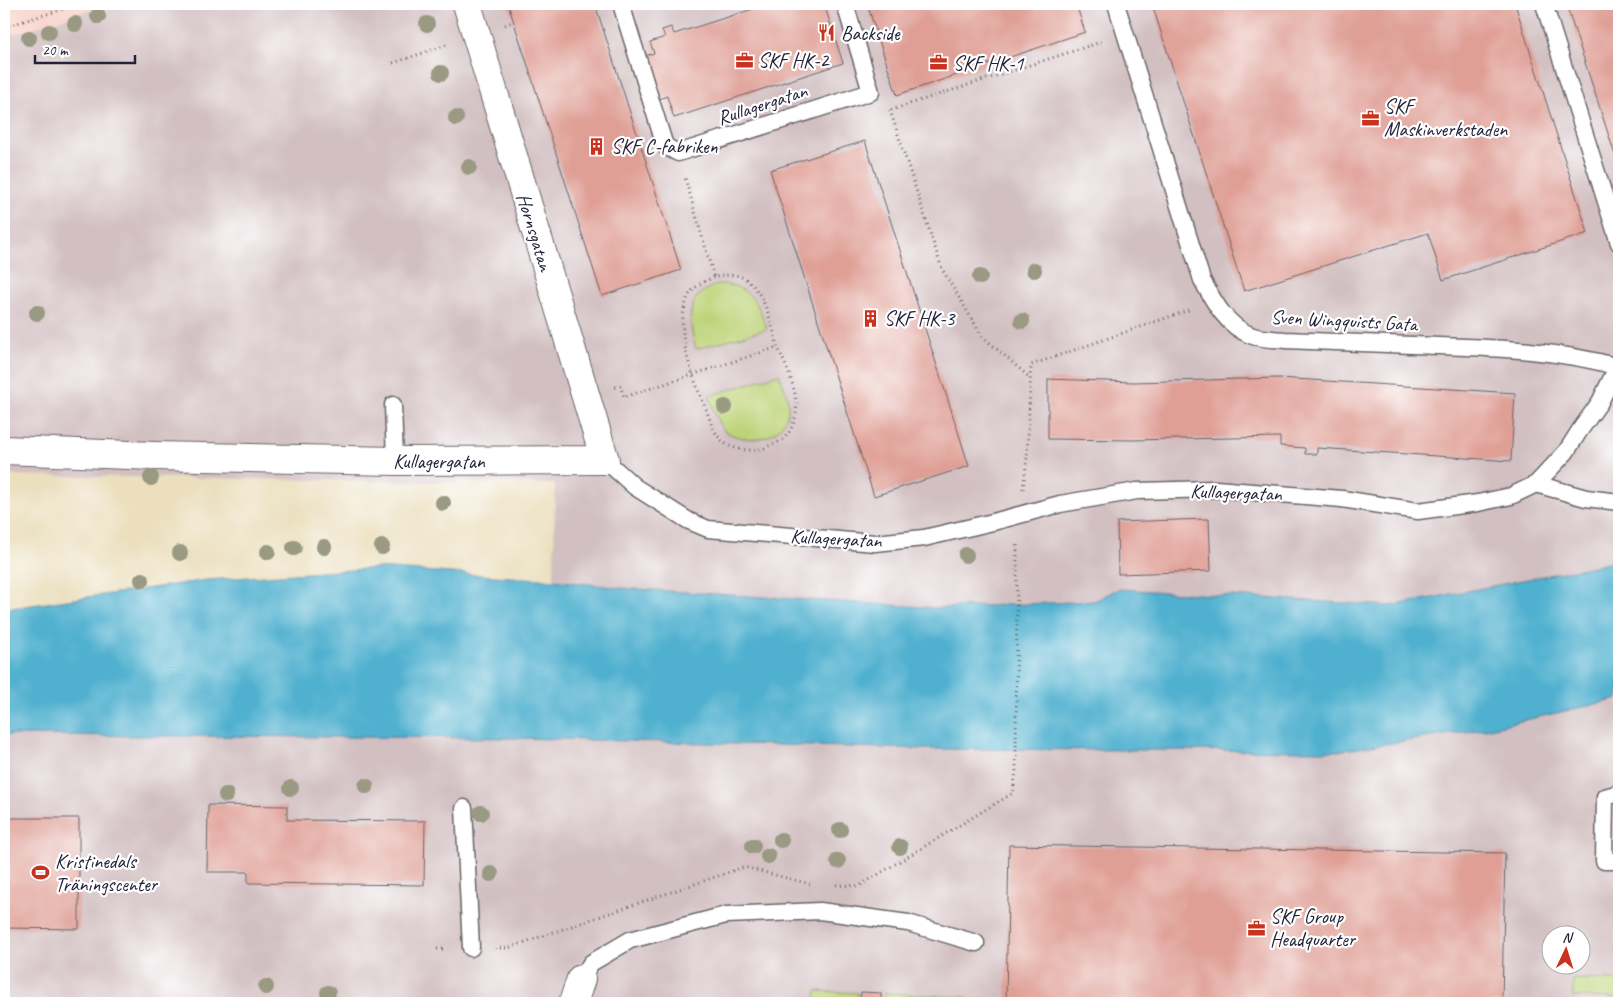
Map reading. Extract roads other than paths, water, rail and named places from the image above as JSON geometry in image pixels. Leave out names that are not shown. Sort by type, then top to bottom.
[{"type":"street","name":"Hornsgatan","points":[[467,4],[605,460]]},
{"type":"street","name":"Kullagergatan","points":[[4,450],[154,456],[395,461],[605,460]]},
{"type":"lane","name":"Rullagergatan","points":[[621,4],[665,146],[678,153],[871,92],[845,4]]},
{"type":"lane","name":"Sven Wingquists Gata","points":[[1116,4],[1127,34],[1202,280],[1227,320],[1251,336],[1285,340],[1509,348],[1551,352],[1619,365]]},
{"type":"lane","points":[[1544,4],[1619,243]]},
{"type":"lane","name":"Kullagergatan","points":[[605,460],[635,487],[689,521],[708,529],[875,543],[924,538],[1060,504],[1137,491],[1216,489],[1342,499],[1418,511],[1478,503],[1511,496],[1536,484],[1566,452],[1600,402],[1619,365]]},
{"type":"lane","points":[[394,406],[395,461]]},
{"type":"lane","points":[[1536,484],[1586,498],[1619,502]]},
{"type":"lane","points":[[1619,793],[1605,797],[1604,861],[1619,861]]},
{"type":"lane","points":[[464,808],[470,948]]},
{"type":"lane","points":[[577,991],[591,963],[630,940],[726,915],[820,911],[908,923],[976,943]]},
{"type":"water","points":[[1619,561],[1619,699],[1485,729],[1338,751],[924,749],[516,738],[4,735],[4,609],[207,580],[378,568],[554,580],[622,588],[939,608],[1094,601],[1118,589],[1391,606]]},
{"type":"place","name":"Backside","points":[[827,33]]},
{"type":"place","name":"SKF HK-2","points":[[744,60]]},
{"type":"place","name":"SKF HK-1","points":[[939,63]]},
{"type":"place","name":"SKF Maskinverkstaden","points":[[1370,118]]},
{"type":"place","name":"SKF C-fabriken","points":[[597,146]]},
{"type":"place","name":"SKF HK-3","points":[[870,318]]},
{"type":"place","name":"Kristinedals Träningscenter","points":[[41,873]]},
{"type":"place","name":"SKF Group Headquarter","points":[[1256,928]]}]
